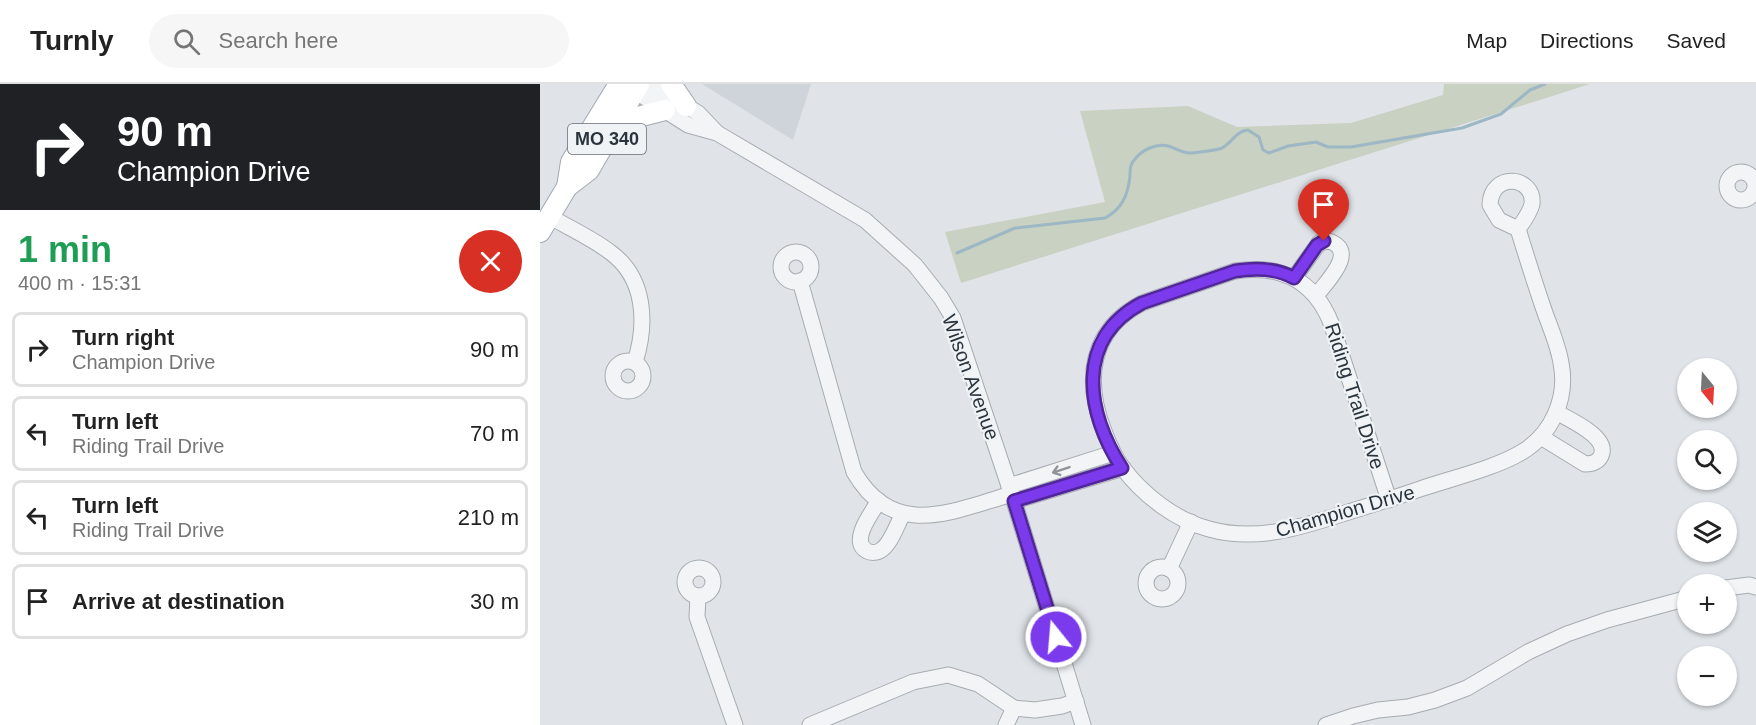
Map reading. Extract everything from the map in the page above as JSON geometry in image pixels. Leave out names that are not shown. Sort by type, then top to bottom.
[{"type":"main road","points":[[671,84],[686,106]]},
{"type":"main road","name":"MO 340","points":[[545,224],[567,187],[589,170],[634,85]]},
{"type":"main road","name":"MO 340","points":[[567,187],[571,162],[634,85]]},
{"type":"main road","points":[[610,132],[630,119],[665,110]]},
{"type":"street","name":"Wilson Avenue","points":[[634,85],[686,106],[698,113],[717,133]]},
{"type":"street","name":"Wilson Avenue","points":[[634,85],[665,110],[688,124],[717,133],[865,220],[915,265],[941,298],[953,318],[1012,494],[1083,725]]},
{"type":"street","points":[[545,224],[611,252],[632,275],[638,288],[643,320],[641,342],[635,362]]},
{"type":"street","name":"Champion Drive","points":[[1113,453],[1122,468],[1164,508],[1208,529],[1223,532],[1267,533],[1295,529],[1510,459],[1532,445],[1541,436],[1560,401],[1561,363],[1518,229]]},
{"type":"street","points":[[1294,278],[1319,243],[1329,241],[1338,246],[1341,251],[1341,261],[1316,296]]},
{"type":"street","name":"Riding Trail Drive","points":[[1113,453],[1099,419],[1092,385],[1097,351],[1116,322],[1129,310],[1142,303],[1235,271],[1250,268],[1279,272],[1301,281],[1325,308],[1389,500]]},
{"type":"street","points":[[800,281],[854,472],[862,487],[890,508],[921,516],[938,515],[1012,494],[1122,468]]},
{"type":"street","points":[[1541,436],[1585,464],[1595,462],[1600,458],[1603,448],[1599,438],[1556,412]]},
{"type":"street","points":[[1012,494],[1113,453]]},
{"type":"street","points":[[879,501],[862,531],[861,545],[866,551],[876,552],[884,548],[903,513]]},
{"type":"street","points":[[1169,569],[1191,522]]},
{"type":"street","points":[[1737,587],[1749,585],[1756,587]]},
{"type":"street","points":[[698,597],[698,617],[735,725]]},
{"type":"street","points":[[1326,725],[1362,714],[1435,700],[1467,688],[1528,652],[1567,634],[1607,620],[1677,601]]},
{"type":"street","points":[[810,725],[914,682],[948,675],[978,684],[1014,708],[1035,710],[1062,706],[1076,701]]},
{"type":"street","points":[[1006,725],[1014,708]]},
{"type":"shaded area","points":[[702,84],[811,84],[793,140]]},
{"type":"green space","points":[[1444,84],[1590,84],[961,283],[945,232],[1105,202],[1080,111],[1188,106],[1237,127],[1351,123],[1443,95]]},
{"type":"waterway","points":[[957,253],[1015,228],[1105,218],[1123,201],[1128,189],[1133,161],[1141,153],[1154,146],[1163,145],[1190,153],[1212,150],[1222,148],[1240,133],[1248,130],[1259,137],[1263,150],[1269,153],[1288,146],[1316,142],[1328,147],[1351,147],[1462,128],[1501,114],[1530,90],[1545,84]]},
{"type":"route","points":[[1056,637],[1014,501],[1122,468],[1099,419],[1092,385],[1097,351],[1105,336],[1129,310],[1142,303],[1235,271],[1250,268],[1279,272],[1294,278],[1317,245],[1324,241]]}]
